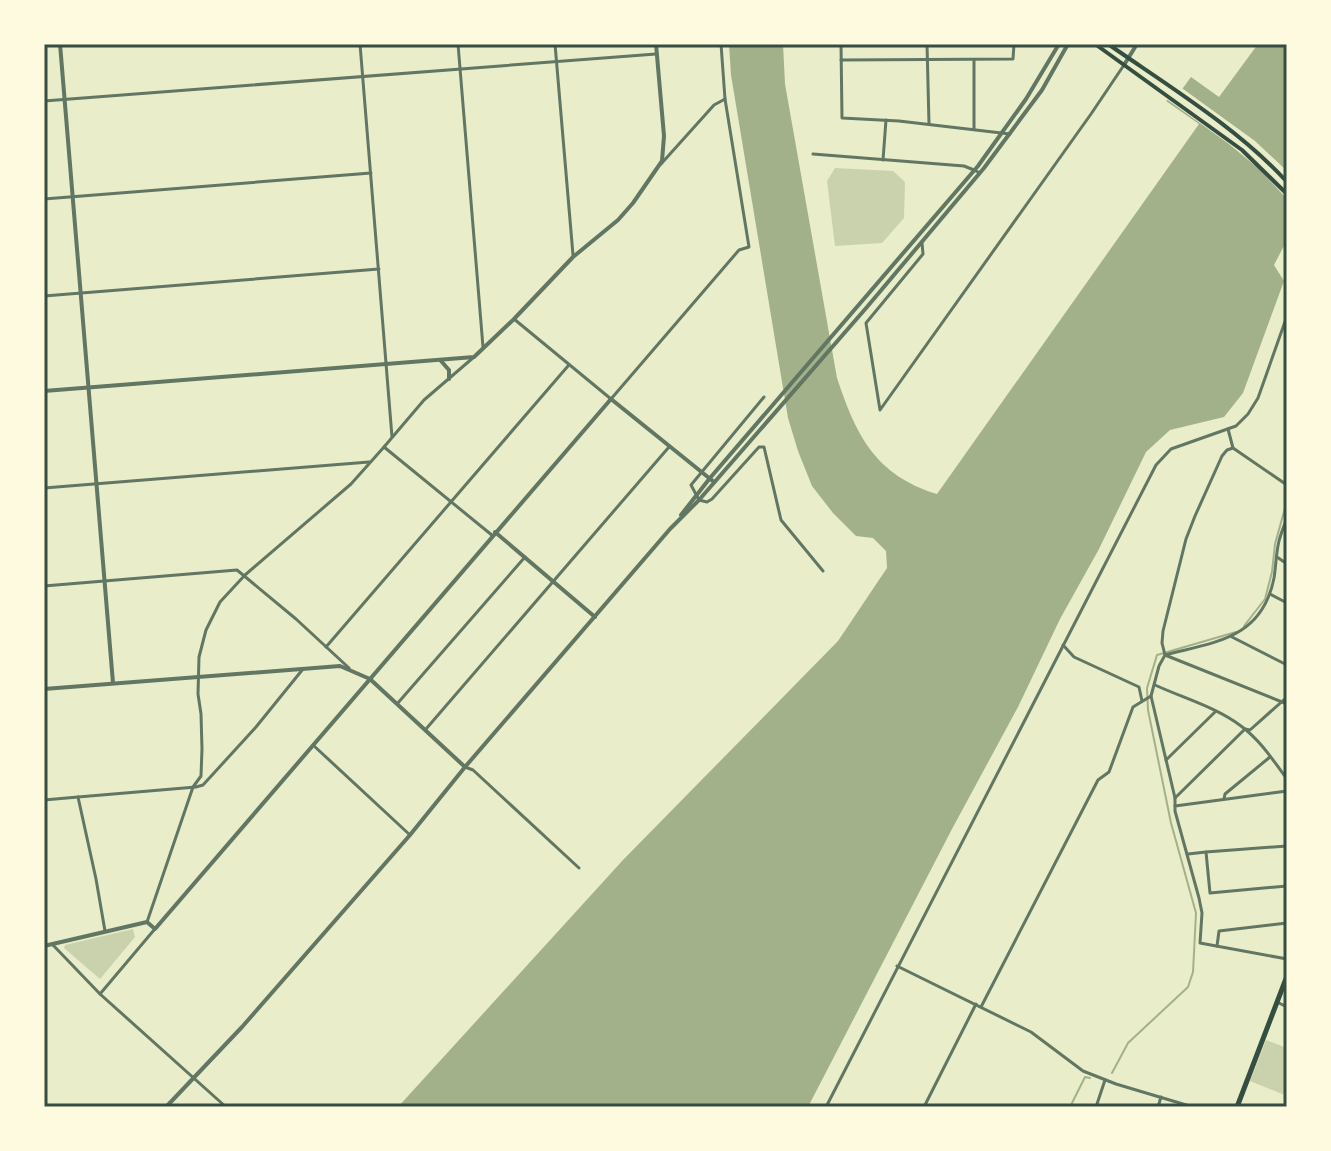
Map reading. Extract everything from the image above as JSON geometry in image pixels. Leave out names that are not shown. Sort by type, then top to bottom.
[{"type":"main road","points":[[1095,44],[1242,150],[1287,194]]},
{"type":"main road","points":[[1108,44],[1253,149],[1287,182]]},
{"type":"main road","points":[[1237,1107],[1287,976]]},
{"type":"street","points":[[60,44],[113,683]]},
{"type":"street","points":[[360,44],[392,437]]},
{"type":"street","points":[[458,44],[483,347]]},
{"type":"street","points":[[555,44],[573,257]]},
{"type":"street","points":[[147,922],[193,787],[201,776],[199,676],[202,645],[220,602],[245,575],[351,484],[424,400],[474,357],[573,257],[618,220],[633,203],[662,161],[664,152],[656,44]]},
{"type":"street","points":[[100,994],[739,250],[749,247],[725,99],[721,44]]},
{"type":"street","points":[[841,44],[842,118],[1010,134]]},
{"type":"street","points":[[927,44],[929,124]]},
{"type":"street","points":[[841,60],[1013,59],[1014,44]]},
{"type":"street","points":[[166,1107],[242,1027],[410,835],[974,170],[1032,90],[1059,44]]},
{"type":"street","points":[[712,480],[782,405],[980,173],[1042,90],[1068,44]]},
{"type":"street","points":[[922,243],[923,254],[866,323],[880,410],[1091,114],[1137,44]]},
{"type":"street","points":[[44,101],[656,54]]},
{"type":"street","points":[[974,60],[974,129]]},
{"type":"street","points":[[654,172],[714,105],[725,99]]},
{"type":"street","points":[[883,160],[886,120]]},
{"type":"street","points":[[813,154],[964,166],[980,173]]},
{"type":"street","points":[[44,199],[371,173]]},
{"type":"street","points":[[44,296],[379,269]]},
{"type":"street","points":[[826,1107],[1156,465],[1171,449],[1236,426],[1248,414],[1258,398],[1287,316]]},
{"type":"street","points":[[514,319],[712,480]]},
{"type":"street","points":[[44,391],[474,357]]},
{"type":"street","points":[[439,359],[449,370],[449,379]]},
{"type":"street","points":[[326,647],[568,366]]},
{"type":"street","points":[[764,397],[691,485],[697,498],[707,502],[759,447],[764,447],[781,520],[823,571]]},
{"type":"street","points":[[1228,429],[1233,448],[1287,485]]},
{"type":"street","points":[[384,447],[451,503],[525,557],[595,617]]},
{"type":"street","points":[[426,730],[669,447]]},
{"type":"street","points":[[981,1007],[1098,780],[1109,772],[1133,707],[1147,698],[1155,685],[1165,655],[1163,631],[1186,539],[1222,456],[1233,448]]},
{"type":"street","points":[[44,488],[369,462]]},
{"type":"street","points":[[1165,655],[1216,643],[1232,637],[1254,622],[1270,594],[1278,543],[1287,520]]},
{"type":"street","points":[[1277,556],[1287,564]]},
{"type":"street","points":[[397,704],[525,557]]},
{"type":"street","points":[[44,586],[237,570],[349,668],[370,679],[579,868]]},
{"type":"street","points":[[1270,594],[1287,603]]},
{"type":"street","points":[[1232,637],[1287,665]]},
{"type":"street","points":[[1063,645],[1074,657],[1139,687],[1147,698],[1166,760],[1202,913],[1200,943],[1287,959]]},
{"type":"street","points":[[1165,655],[1284,702]]},
{"type":"street","points":[[44,689],[304,668],[349,668]]},
{"type":"street","points":[[44,800],[203,785],[304,668]]},
{"type":"street","points":[[1155,685],[1216,711],[1245,729],[1287,779]]},
{"type":"street","points":[[1175,798],[1245,729],[1250,730],[1287,697]]},
{"type":"street","points":[[1166,760],[1216,711]]},
{"type":"street","points":[[313,745],[410,835]]},
{"type":"street","points":[[1224,799],[1225,794],[1270,757]]},
{"type":"street","points":[[1175,806],[1287,791]]},
{"type":"street","points":[[78,797],[105,931]]},
{"type":"street","points":[[1188,854],[1287,846]]},
{"type":"street","points":[[1206,852],[1210,893],[1287,886]]},
{"type":"street","points":[[147,922],[155,929]]},
{"type":"street","points":[[44,946],[147,922]]},
{"type":"street","points":[[1217,946],[1219,931],[1287,923]]},
{"type":"street","points":[[52,944],[100,994],[226,1107]]},
{"type":"street","points":[[897,966],[1031,1032],[1080,1069],[1193,1107]]},
{"type":"street","points":[[1277,1002],[1287,1007]]},
{"type":"street","points":[[924,1107],[976,1004]]},
{"type":"street","points":[[1096,1107],[1106,1080]]},
{"type":"street","points":[[1158,1107],[1161,1097]]},
{"type":"shaded area","points":[[729,44],[783,44],[785,84],[837,378],[852,418],[871,450],[898,476],[916,486],[937,494],[1199,124],[1166,101],[1180,92],[1191,77],[1219,97],[1258,44],[1287,44],[1287,240],[1274,265],[1284,281],[1243,393],[1224,417],[1170,430],[1146,452],[1018,707],[808,1107],[398,1107],[623,860],[838,641],[887,568],[886,551],[873,538],[856,536],[812,486],[788,418],[731,75]]},
{"type":"shaded area","points":[[835,168],[893,171],[905,182],[904,218],[882,243],[835,246],[827,181]]},
{"type":"shaded area","points":[[133,929],[135,937],[100,979],[64,948],[65,945]]},
{"type":"shaded area","points":[[1266,1040],[1287,1048],[1287,1096],[1250,1081]]},
{"type":"pier","points":[[1179,86],[1255,141],[1287,171],[1287,199],[1259,169],[1229,144],[1165,98]]},
{"type":"waterway","points":[[1244,626],[1265,599],[1287,501]]},
{"type":"waterway","points":[[1112,1073],[1128,1043],[1188,987],[1193,972],[1196,913],[1171,823],[1148,710],[1147,688],[1157,655],[1236,632]]},
{"type":"waterway","points":[[1070,1107],[1085,1077],[1090,1078]]}]
